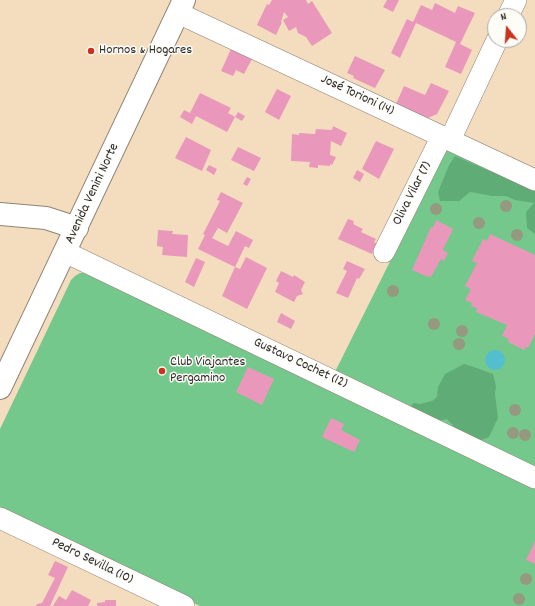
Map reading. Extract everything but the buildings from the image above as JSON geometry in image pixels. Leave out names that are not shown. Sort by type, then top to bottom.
[{"type":"main road","name":"Avenida Venini Norte","points":[[0,388],[181,6]]},
{"type":"main road","points":[[0,214],[46,218],[77,228]]},
{"type":"street","name":"José Torioni (14)","points":[[181,6],[446,138],[535,180]]},
{"type":"street","name":"Oliva Vilar (7)","points":[[384,252],[493,48]]},
{"type":"street","name":"Gustavo Cochet (12)","points":[[65,252],[535,478]]},
{"type":"street","name":"Pedro Sevilla (10)","points":[[0,518],[184,606]]},
{"type":"green space","name":"Club Viajantes Pergamino","points":[[447,147],[535,191],[535,606],[200,606],[0,510],[0,429],[71,280],[75,276],[80,273],[87,273],[328,386]]},
{"type":"green space","points":[[455,156],[535,191],[535,234],[527,228],[526,212],[534,203],[515,200],[506,196],[492,196],[470,192],[459,201],[440,201],[438,192],[449,165]]},
{"type":"green space","points":[[464,364],[493,374],[496,386],[495,394],[498,418],[489,437],[476,442],[456,429],[447,419],[431,423],[408,408],[414,403],[420,404],[432,401],[437,397],[438,387],[445,374]]},
{"type":"water","points":[[495,350],[502,353],[505,360],[502,367],[495,370],[488,367],[485,360],[488,353]]},
{"type":"place","name":"Hornos & Hogares","points":[[91,51]]},
{"type":"place","name":"Club Viajantes Pergamino","points":[[162,371]]}]
